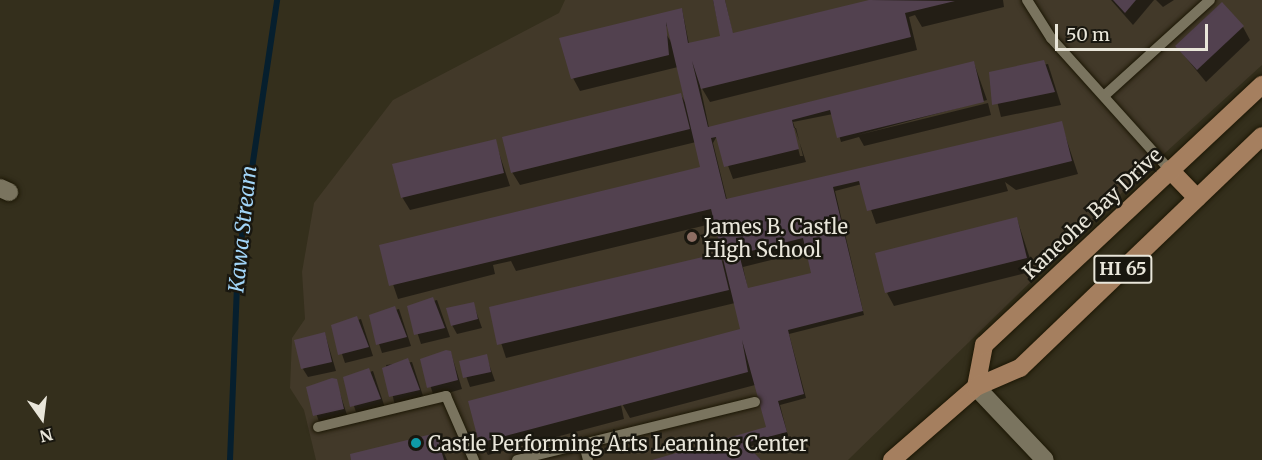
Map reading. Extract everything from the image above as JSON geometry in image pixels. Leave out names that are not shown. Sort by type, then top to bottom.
[{"type":"main road","name":"Kaneohe Bay Drive","points":[[976,387],[984,345],[1262,85]]},
{"type":"main road","name":"HI 65","points":[[892,460],[976,387],[1020,368],[1262,136]]},
{"type":"main road","points":[[1170,170],[1197,198]]},
{"type":"street","points":[[976,387],[1044,460]]},
{"type":"lane","points":[[1027,0],[1051,38],[1170,170]]},
{"type":"lane","points":[[1104,96],[1210,0]]},
{"type":"lane","points":[[318,427],[446,396],[474,460]]},
{"type":"lane","points":[[517,460],[755,402]]},
{"type":"lane","points":[[584,444],[588,460]]},
{"type":"shaded area","name":"James B. Castle High School","points":[[565,0],[1262,0],[1262,65],[1132,183],[848,460],[316,460],[304,410],[290,388],[292,338],[305,319],[302,272],[314,203],[393,100],[559,13]]},
{"type":"building","points":[[713,0],[725,0],[733,33],[869,0],[955,1],[905,13],[911,37],[701,89],[692,61],[708,127],[974,61],[984,102],[837,138],[830,110],[792,120],[799,149],[724,167],[716,137],[711,138],[726,199],[1062,121],[1072,161],[867,211],[859,181],[833,187],[863,311],[788,330],[804,394],[778,401],[787,432],[745,443],[761,460],[652,460],[766,427],[742,340],[748,372],[479,443],[468,401],[740,329],[711,209],[389,286],[379,245],[700,167],[666,22],[669,55],[571,79],[559,38],[682,8],[688,43],[720,36]],"holes":[[[803,238],[811,273],[748,288],[739,254]]]},
{"type":"building","points":[[1113,0],[1136,0],[1125,13]]},
{"type":"building","points":[[1222,2],[1244,26],[1197,70],[1175,46]]},
{"type":"building","points":[[1044,60],[1055,92],[992,105],[989,72]]},
{"type":"building","points":[[681,93],[690,129],[511,173],[502,137]]},
{"type":"building","points":[[496,139],[504,173],[401,198],[392,164]]},
{"type":"building","points":[[1017,217],[1027,258],[885,293],[875,253]]},
{"type":"building","points":[[720,253],[729,290],[497,345],[489,307]]},
{"type":"building","points":[[433,297],[445,328],[414,335],[407,306]]},
{"type":"building","points":[[474,302],[478,319],[451,326],[446,308]]},
{"type":"building","points":[[395,306],[407,337],[376,345],[369,315]]},
{"type":"building","points":[[357,316],[369,347],[338,355],[331,325]]},
{"type":"building","points":[[325,332],[332,362],[301,369],[294,340]]},
{"type":"building","points":[[446,350],[451,351],[458,380],[427,388],[420,359]]},
{"type":"building","points":[[487,354],[491,372],[463,378],[459,361]]},
{"type":"building","points":[[408,358],[420,390],[389,397],[382,368]]},
{"type":"building","points":[[369,368],[381,399],[350,407],[343,377]]},
{"type":"building","points":[[332,378],[337,379],[344,409],[313,416],[306,387]]},
{"type":"building","name":"Castle Performing Arts Learning Center","points":[[436,433],[444,460],[351,460],[350,454]]},
{"type":"waterway","name":"Kawa Stream","points":[[230,460],[238,262],[277,0]]},
{"type":"place","name":"James B. Castle High School","points":[[692,237]]},
{"type":"place","name":"Castle Performing Arts Learning Center","points":[[416,443]]}]
